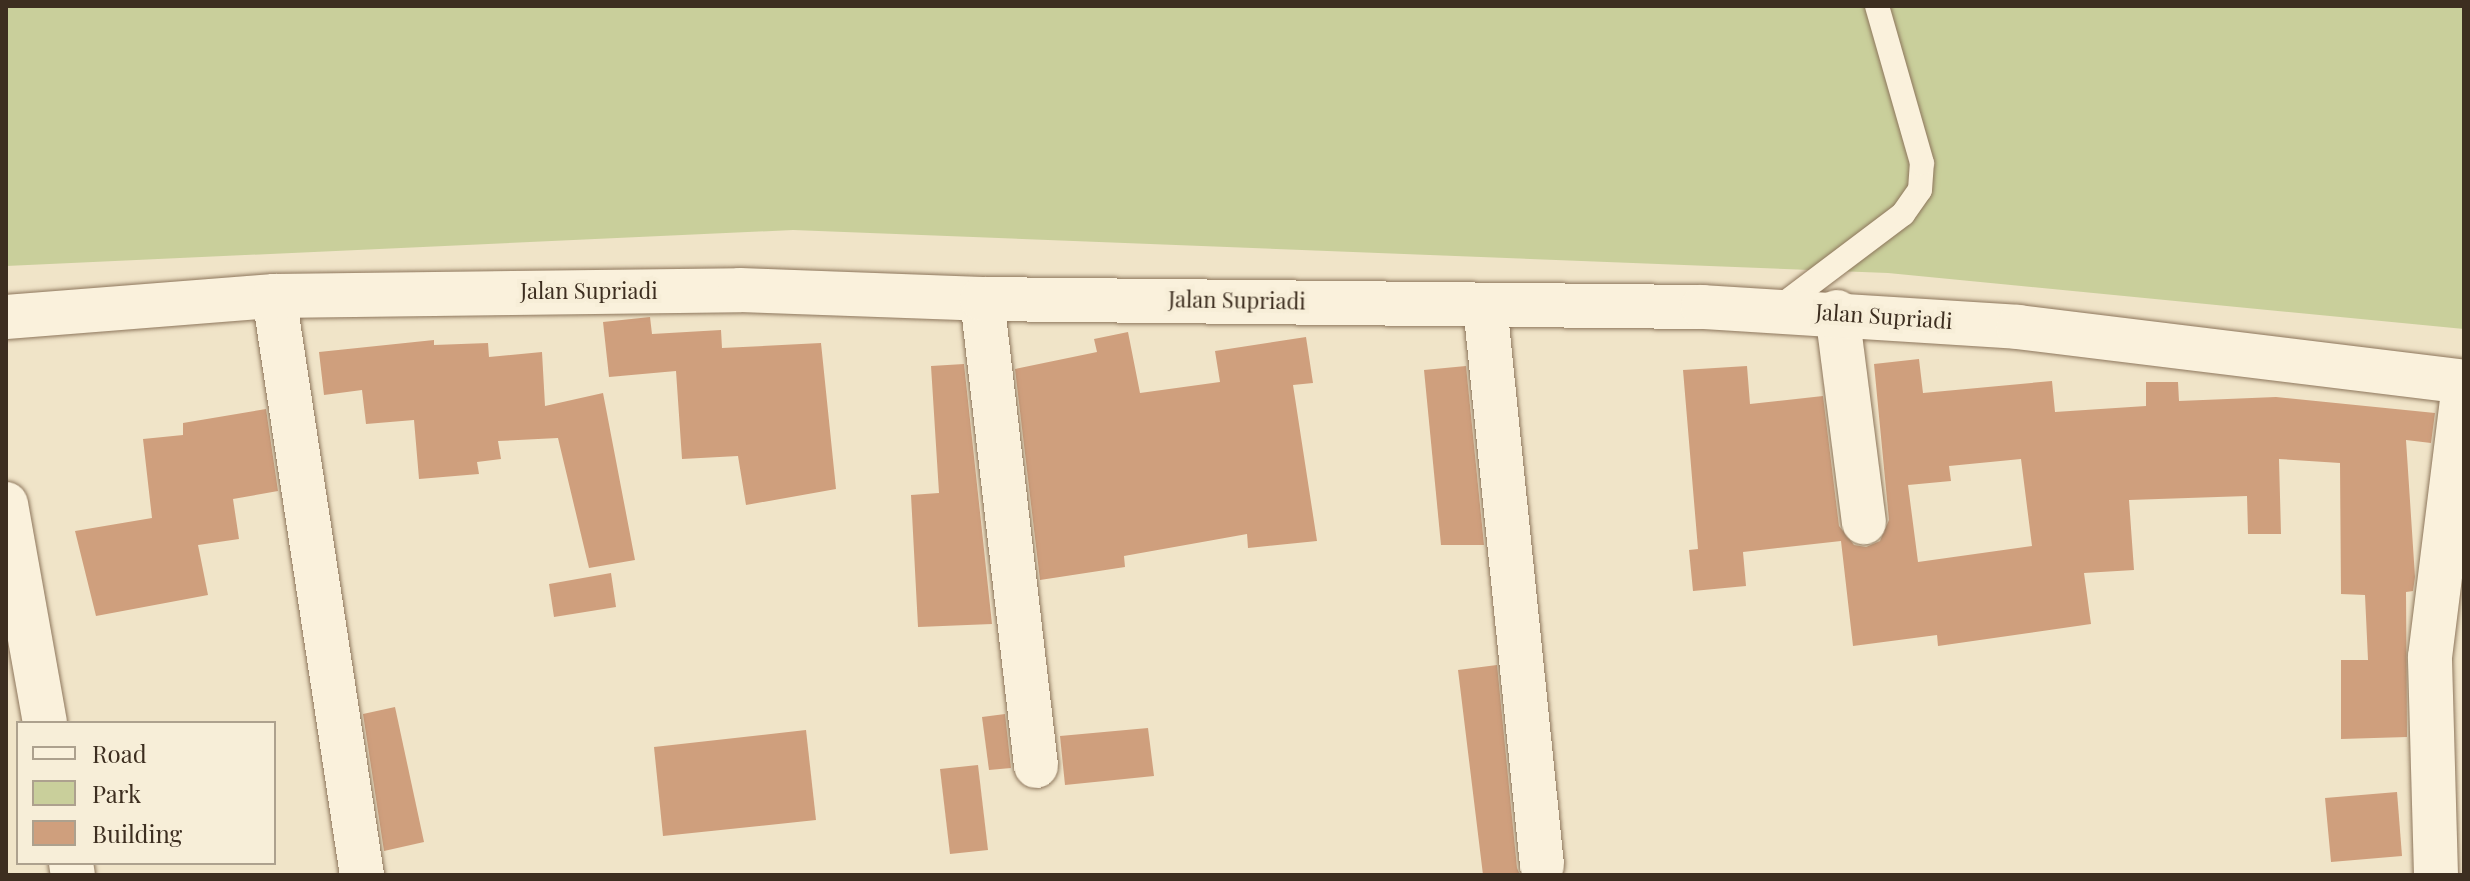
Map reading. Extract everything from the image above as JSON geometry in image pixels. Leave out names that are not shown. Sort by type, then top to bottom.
[{"type":"street","name":"Jalan Supriadi","points":[[6,317],[274,296],[740,290],[982,299],[1777,310],[1837,312],[2261,353],[2464,383]]},
{"type":"street","points":[[274,296],[362,875]]},
{"type":"street","points":[[982,299],[1036,766]]},
{"type":"street","points":[[1485,305],[1542,865]]},
{"type":"street","points":[[1837,312],[1864,522]]},
{"type":"street","points":[[2436,875],[2430,657],[2460,472],[2464,383]]},
{"type":"street","points":[[6,504],[45,721]]},
{"type":"lane","points":[[1777,310],[1903,214],[1920,190],[1922,163],[1877,6]]},
{"type":"green space","points":[[6,6],[2464,6],[2464,329],[1888,273],[793,230],[6,266]]},
{"type":"building","points":[[650,317],[652,334],[721,330],[722,348],[821,343],[836,489],[746,505],[738,456],[682,459],[676,371],[609,377],[603,322]]},
{"type":"building","points":[[1128,332],[1140,393],[1220,382],[1215,351],[1306,337],[1313,383],[1293,385],[1317,541],[1248,548],[1247,534],[1124,556],[1125,567],[1040,580],[1015,369],[1097,352],[1094,339]]},
{"type":"building","points":[[434,340],[434,345],[488,343],[489,357],[542,352],[545,406],[603,393],[635,560],[589,568],[558,438],[498,441],[501,459],[477,462],[479,474],[419,479],[414,420],[366,424],[362,390],[324,395],[319,352]]},
{"type":"building","points":[[1919,359],[1923,393],[2052,381],[2055,412],[2146,406],[2146,382],[2178,382],[2179,401],[2276,397],[2435,413],[2431,443],[2406,440],[2415,577],[2413,591],[2406,592],[2407,737],[2341,739],[2341,660],[2368,660],[2365,595],[2341,594],[2340,463],[2279,459],[2281,534],[2248,534],[2247,496],[2129,500],[2134,570],[2084,573],[2091,624],[1938,646],[1937,635],[1853,646],[1841,541],[1743,552],[1746,586],[1693,591],[1689,550],[1698,549],[1683,370],[1747,366],[1750,404],[1823,396],[1839,526],[1854,545],[1866,547],[1880,541],[1889,520],[1874,364]],"holes":[[[2021,459],[2032,546],[1918,562],[1908,485],[1951,481],[1949,466]]]},
{"type":"building","points":[[964,364],[992,624],[918,627],[911,495],[939,493],[931,366]]},
{"type":"building","points":[[1466,366],[1484,545],[1441,545],[1424,370]]},
{"type":"building","points":[[266,409],[278,491],[233,499],[239,539],[198,545],[208,595],[96,616],[75,531],[152,518],[143,439],[183,435],[183,423]]},
{"type":"building","points":[[611,573],[616,607],[554,617],[549,584]]},
{"type":"building","points":[[1497,665],[1520,875],[1483,875],[1458,670]]},
{"type":"building","points":[[395,707],[424,842],[384,851],[363,714]]},
{"type":"building","points":[[1005,714],[1011,768],[989,770],[982,717]]},
{"type":"building","points":[[1148,728],[1154,776],[1065,785],[1060,736]]},
{"type":"building","points":[[806,730],[816,820],[663,836],[654,747]]},
{"type":"building","points":[[978,765],[988,850],[950,854],[940,769]]},
{"type":"building","points":[[2397,792],[2402,856],[2331,862],[2325,798]]}]
